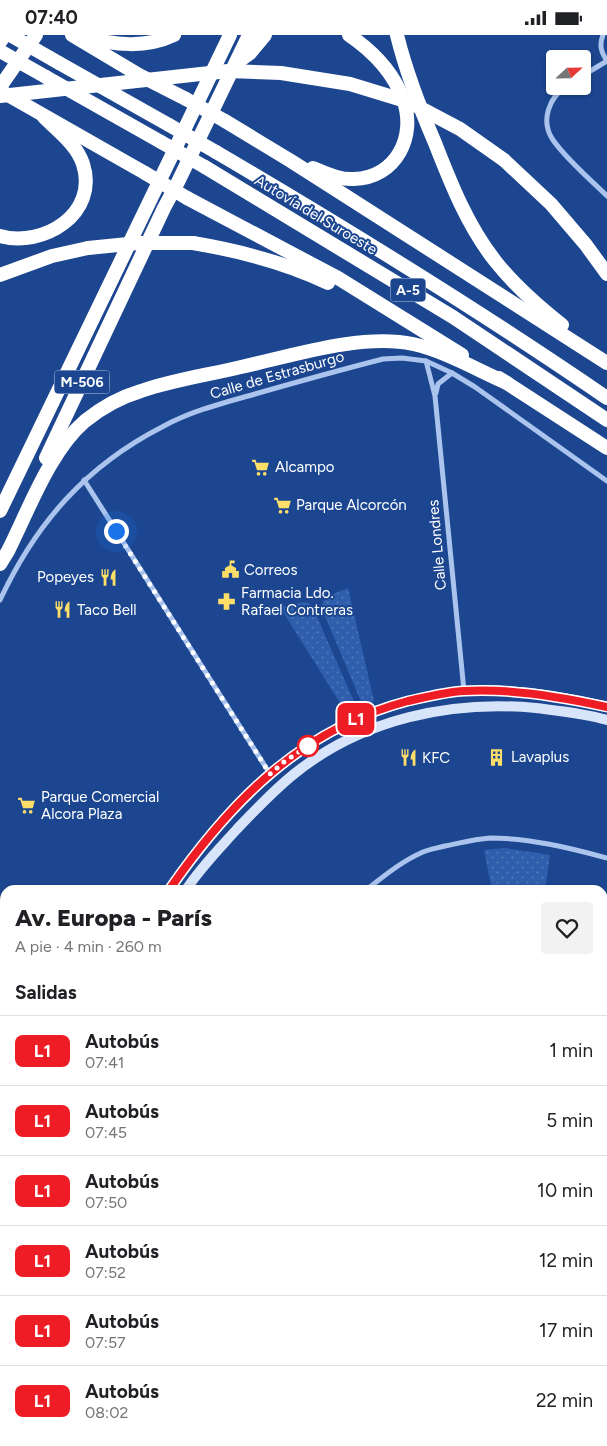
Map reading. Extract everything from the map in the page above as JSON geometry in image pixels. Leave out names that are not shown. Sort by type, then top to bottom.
[{"type":"highway","points":[[0,42],[5,35]]},
{"type":"highway","name":"Autovía del Suroeste","points":[[10,35],[300,201],[461,301],[607,398]]},
{"type":"highway","points":[[36,35],[0,89],[44,117],[187,198],[338,278],[507,383],[607,448]]},
{"type":"highway","points":[[72,35],[139,75],[225,121],[291,161],[606,362]]},
{"type":"highway","points":[[82,35],[101,42],[119,44],[148,43],[164,40],[174,35]]},
{"type":"highway","name":"M-506","points":[[0,511],[230,35]]},
{"type":"highway","name":"M-506","points":[[0,556],[164,207],[249,35]]},
{"type":"highway","points":[[236,63],[250,53],[265,35]]},
{"type":"highway","points":[[291,161],[337,178],[367,178],[379,173],[394,162],[405,143],[407,119],[403,99],[378,59],[349,35]]},
{"type":"highway","points":[[397,35],[417,99],[455,195],[477,234],[495,261],[529,298],[606,362]]},
{"type":"highway","name":"Autovía del Suroeste","points":[[0,51],[205,167],[453,317],[607,419]]},
{"type":"highway","points":[[0,95],[228,71],[281,73],[350,84],[408,103],[460,129],[504,160],[551,204],[586,245],[607,274]]},
{"type":"highway","points":[[0,236],[12,239],[38,237],[57,229],[70,220],[84,195],[86,173],[77,151],[44,117]]},
{"type":"highway","points":[[0,275],[52,256],[88,249],[138,243],[193,243],[230,249],[269,259],[314,275],[388,310]]},
{"type":"highway","points":[[0,564],[54,458],[68,438],[86,421],[104,408],[143,390],[337,346],[372,342],[412,344],[435,351],[507,383]]},
{"type":"street","points":[[591,71],[607,61],[601,46],[603,35]]},
{"type":"street","points":[[555,95],[547,113],[552,139],[607,196]]},
{"type":"street","name":"Calle de Estrasburgo","points":[[0,600],[12,573],[58,507],[84,480],[136,441],[163,426],[193,413],[231,400],[383,359],[402,358],[426,361],[452,373],[475,387],[607,481]]},
{"type":"street","name":"Calle Londres","points":[[426,361],[436,396],[464,691]]},
{"type":"street","points":[[436,396],[438,384],[452,373]]},
{"type":"street","points":[[84,480],[270,774]]},
{"type":"street","points":[[173,885],[197,851],[227,816],[285,761],[345,724],[379,709],[426,697],[464,691],[517,693],[568,699],[607,707]]},
{"type":"street","points":[[190,885],[239,827],[295,773],[331,750],[368,731],[396,720],[429,711],[482,706],[561,711],[607,720]]},
{"type":"street","points":[[372,885],[393,869],[424,852],[461,842],[489,838],[539,843],[607,858]]},
{"type":"shaded area","points":[[348,588],[374,701],[362,704],[322,609],[322,604],[327,598]]},
{"type":"shaded area","points":[[304,602],[310,604],[314,610],[356,706],[345,711],[280,607]]},
{"type":"shaded area","points":[[505,848],[550,855],[546,885],[491,885],[484,850]]},
{"type":"bus line","name":"L1","points":[[173,885],[197,851],[227,816],[285,761],[345,724],[379,709],[450,692],[480,690],[568,699],[607,707]]},
{"type":"place","name":"Alcampo","points":[[261,467]]},
{"type":"place","name":"Parque Alcorcón","points":[[282,505]]},
{"type":"place","name":"Correos","points":[[230,570]]},
{"type":"place","name":"Popeyes","points":[[108,577]]},
{"type":"place","name":"Farmacia Ldo. Rafael Contreras","points":[[227,602]]},
{"type":"place","name":"Taco Bell","points":[[63,610]]},
{"type":"place","name":"Lavaplus","points":[[497,757]]},
{"type":"place","name":"KFC","points":[[408,758]]},
{"type":"place","name":"Parque Comercial Alcora Plaza","points":[[27,806]]},
{"type":"route","points":[[116,531],[270,774],[285,761],[308,746]]}]
